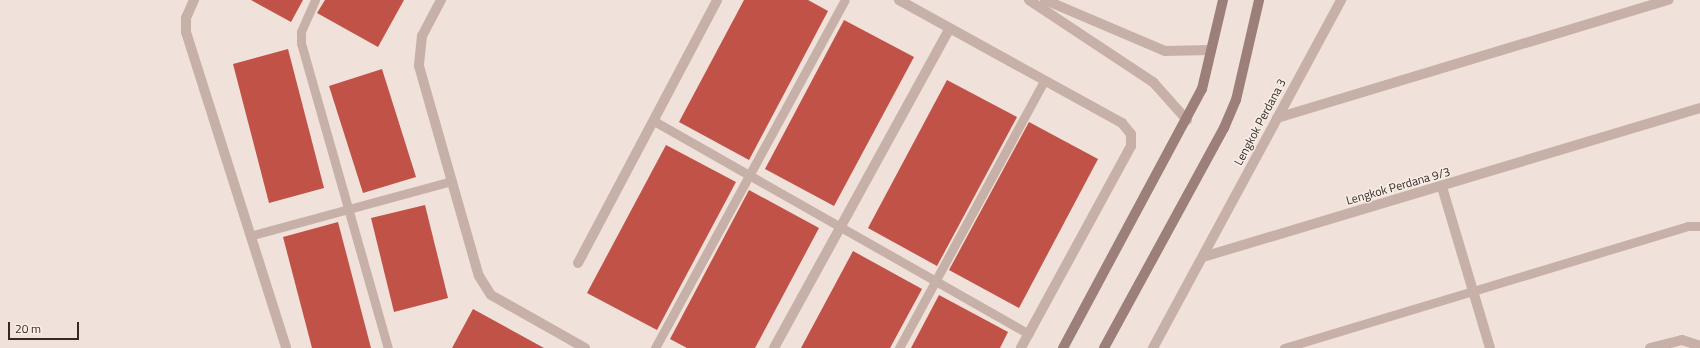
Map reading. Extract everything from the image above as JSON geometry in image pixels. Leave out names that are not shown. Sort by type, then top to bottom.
[{"type":"street","points":[[194,0],[186,18],[186,32],[253,235],[286,348]]},
{"type":"street","points":[[442,0],[422,36],[419,66],[479,276],[491,295],[585,348]]},
{"type":"street","points":[[578,263],[717,0]]},
{"type":"street","points":[[899,0],[1122,123],[1131,134],[1131,146],[1021,348]]},
{"type":"street","points":[[1029,0],[1153,82],[1187,120]]},
{"type":"street","points":[[1045,0],[1113,32],[1165,51],[1211,50]]},
{"type":"street","points":[[1063,348],[1187,120],[1202,89],[1223,0]]},
{"type":"street","points":[[1104,348],[1224,128],[1236,100],[1258,0]]},
{"type":"street","name":"Lengkok Perdana 3","points":[[1203,257],[1341,0]]},
{"type":"street","points":[[1277,118],[1669,0]]},
{"type":"street","points":[[774,348],[950,28]]},
{"type":"street","name":"Lengkok Perdana 9/3","points":[[1203,257],[1442,187],[1700,108]]},
{"type":"street","points":[[1442,187],[1490,348]]},
{"type":"street","points":[[1153,348],[1203,257]]},
{"type":"street","points":[[1650,348],[1682,340],[1700,346]]},
{"type":"lane","points":[[315,0],[300,32],[301,43],[352,210],[388,348]]},
{"type":"lane","points":[[655,348],[845,0]]},
{"type":"lane","points":[[899,348],[1044,81]]},
{"type":"lane","points":[[654,121],[748,177],[1029,334]]},
{"type":"lane","points":[[253,235],[352,210],[452,181]]},
{"type":"lane","points":[[1284,348],[1688,226],[1700,226]]},
{"type":"building","points":[[251,0],[303,0],[291,22]]},
{"type":"building","points":[[325,0],[404,0],[378,47],[317,13]]},
{"type":"building","points":[[744,0],[808,0],[828,11],[749,160],[679,122]]},
{"type":"building","points":[[844,20],[914,57],[834,206],[765,169]]},
{"type":"building","points":[[288,49],[324,188],[269,203],[233,64]]},
{"type":"building","points":[[382,69],[416,177],[363,193],[329,86]]},
{"type":"building","points":[[947,80],[1017,117],[937,266],[868,228]]},
{"type":"building","points":[[1029,122],[1098,159],[1019,308],[949,270]]},
{"type":"building","points":[[666,145],[736,182],[657,330],[587,293]]},
{"type":"building","points":[[749,190],[819,228],[755,348],[687,348],[670,339]]},
{"type":"building","points":[[425,205],[448,298],[394,312],[371,218]]},
{"type":"building","points":[[338,222],[371,348],[312,348],[283,237]]},
{"type":"building","points":[[853,251],[922,289],[890,348],[801,348]]},
{"type":"building","points":[[939,295],[1008,332],[1000,348],[911,348]]},
{"type":"building","points":[[473,309],[544,348],[452,348]]}]
